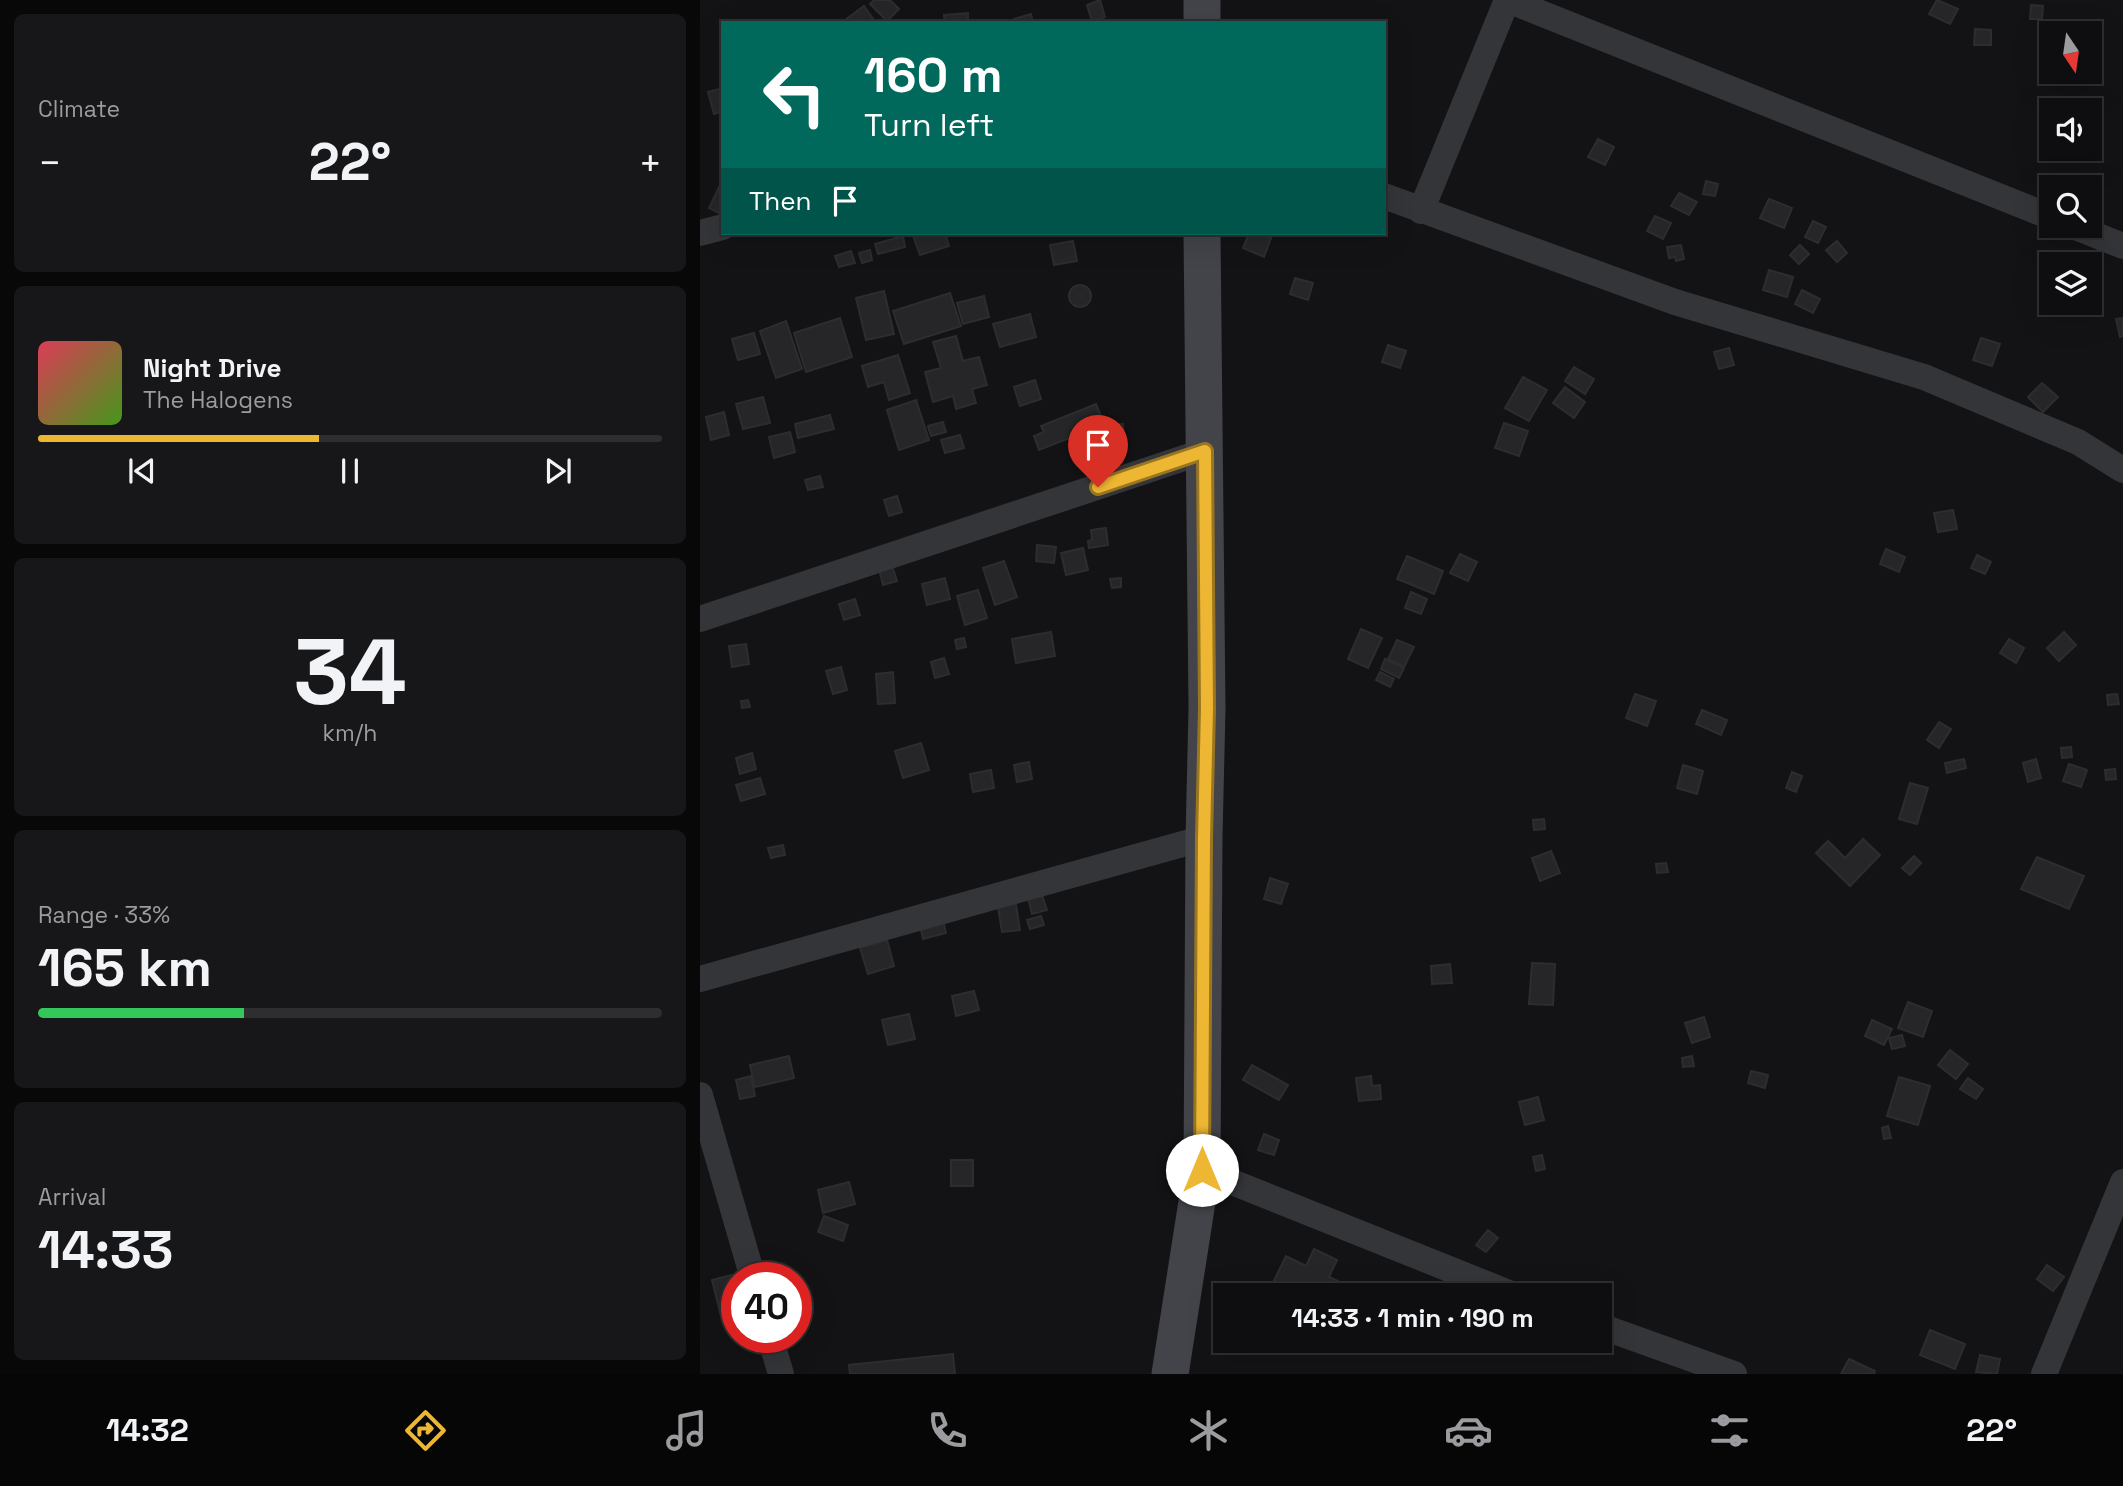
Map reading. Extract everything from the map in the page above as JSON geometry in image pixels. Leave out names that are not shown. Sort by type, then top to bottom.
[{"type":"street","points":[[1202,0],[1202,21]]},
{"type":"street","points":[[1421,211],[1507,0],[2039,211]]},
{"type":"street","points":[[1386,197],[1675,302],[1924,377],[2078,442],[2123,470]]},
{"type":"street","points":[[700,233],[721,228]]},
{"type":"street","points":[[1170,1374],[1202,1170],[1207,708],[1202,235]]},
{"type":"street","points":[[2102,238],[2123,246]]},
{"type":"street","points":[[700,619],[1205,451]]},
{"type":"street","points":[[700,979],[1204,838]]},
{"type":"street","points":[[700,1095],[748,1262]]},
{"type":"street","points":[[1202,1170],[1484,1283]]},
{"type":"street","points":[[2043,1374],[2123,1182]]},
{"type":"street","points":[[1612,1330],[1734,1374]]},
{"type":"street","points":[[775,1353],[781,1374]]},
{"type":"building","points":[[874,0],[890,0],[899,9],[887,21],[870,4]]},
{"type":"building","points":[[1100,0],[1105,17],[1092,21],[1087,5]]},
{"type":"building","points":[[1937,0],[1958,9],[1950,24],[1929,14]]},
{"type":"building","points":[[2031,5],[2043,6],[2042,19],[2030,19]]},
{"type":"building","points":[[864,6],[875,21],[844,21]]},
{"type":"building","points":[[968,13],[968,21],[945,21],[944,15]]},
{"type":"building","points":[[1031,14],[1033,21],[1014,21]]},
{"type":"building","points":[[1975,29],[1991,30],[1991,45],[1974,45]]},
{"type":"building","points":[[721,89],[721,112],[714,114],[708,92]]},
{"type":"building","points":[[1598,139],[1614,147],[1605,165],[1588,157]]},
{"type":"building","points":[[1706,181],[1718,184],[1715,196],[1703,194]]},
{"type":"building","points":[[720,185],[721,185],[721,214],[709,208]]},
{"type":"building","points":[[1679,193],[1697,202],[1689,215],[1671,206]]},
{"type":"building","points":[[1769,199],[1792,208],[1784,228],[1760,218]]},
{"type":"building","points":[[1655,216],[1671,223],[1663,239],[1647,231]]},
{"type":"building","points":[[1813,221],[1826,227],[1818,243],[1805,237]]},
{"type":"building","points":[[913,235],[946,235],[949,246],[920,255]]},
{"type":"building","points":[[1248,235],[1271,238],[1264,257],[1243,248]]},
{"type":"building","points":[[903,236],[905,247],[878,254],[875,244]]},
{"type":"building","points":[[1073,241],[1077,261],[1054,265],[1050,245]]},
{"type":"building","points":[[1837,241],[1847,253],[1837,262],[1826,250]]},
{"type":"building","points":[[1681,245],[1684,259],[1676,261],[1675,257],[1669,258],[1667,247]]},
{"type":"building","points":[[1800,245],[1809,254],[1799,264],[1790,255]]},
{"type":"building","points":[[870,250],[872,260],[862,263],[859,253]]},
{"type":"building","points":[[851,251],[855,263],[839,267],[835,256]]},
{"type":"building","points":[[1769,270],[1793,277],[1787,297],[1763,290]]},
{"type":"building","points":[[1295,278],[1313,283],[1308,300],[1290,294]]},
{"type":"building","points":[[1080,285],[1088,288],[1091,296],[1088,304],[1080,307],[1072,304],[1069,296],[1072,288]]},
{"type":"building","points":[[1802,290],[1820,299],[1813,313],[1795,304]]},
{"type":"building","points":[[884,291],[894,334],[866,340],[856,298]]},
{"type":"building","points":[[950,293],[961,326],[904,344],[893,311]]},
{"type":"building","points":[[984,296],[989,317],[963,324],[957,303]]},
{"type":"building","points":[[1030,314],[1036,337],[1000,347],[993,324]]},
{"type":"building","points":[[840,318],[852,357],[806,372],[794,333]]},
{"type":"building","points":[[2123,318],[2123,336],[2120,337],[2116,319]]},
{"type":"building","points":[[786,321],[802,369],[776,378],[760,331]]},
{"type":"building","points":[[754,333],[760,354],[738,360],[732,339]]},
{"type":"building","points":[[956,336],[963,361],[979,357],[987,385],[972,389],[976,403],[956,409],[953,396],[933,402],[925,372],[941,368],[933,342]]},
{"type":"building","points":[[1981,338],[2000,344],[1992,366],[1973,360]]},
{"type":"building","points":[[1388,345],[1406,351],[1400,368],[1382,362]]},
{"type":"building","points":[[1729,348],[1734,365],[1719,369],[1714,352]]},
{"type":"building","points":[[898,355],[910,393],[889,400],[884,382],[868,387],[862,366]]},
{"type":"building","points":[[1574,367],[1594,379],[1585,394],[1565,381]]},
{"type":"building","points":[[1523,377],[1547,390],[1529,421],[1505,408]]},
{"type":"building","points":[[1035,380],[1041,399],[1020,406],[1014,387]]},
{"type":"building","points":[[2042,383],[2058,397],[2043,412],[2028,397]]},
{"type":"building","points":[[1565,387],[1585,402],[1574,418],[1553,403]]},
{"type":"building","points":[[763,397],[770,423],[743,429],[736,404]]},
{"type":"building","points":[[916,400],[929,440],[899,450],[887,410]]},
{"type":"building","points":[[1096,404],[1111,440],[1093,447],[1087,431],[1039,450],[1034,436],[1044,432],[1041,426]]},
{"type":"building","points":[[724,412],[729,435],[711,440],[706,417]]},
{"type":"building","points":[[830,415],[834,429],[798,438],[795,424]]},
{"type":"building","points":[[943,422],[946,432],[931,436],[928,426]]},
{"type":"building","points":[[1504,423],[1528,431],[1519,456],[1495,448]]},
{"type":"building","points":[[1123,424],[1124,434],[1114,435],[1112,425]]},
{"type":"building","points":[[790,432],[795,452],[774,458],[769,437]]},
{"type":"building","points":[[960,435],[964,448],[945,453],[941,440]]},
{"type":"building","points":[[820,476],[823,487],[808,490],[805,480]]},
{"type":"building","points":[[897,496],[902,512],[889,516],[884,500]]},
{"type":"building","points":[[1953,510],[1957,529],[1938,532],[1934,513]]},
{"type":"building","points":[[1106,528],[1108,545],[1089,548],[1091,530]]},
{"type":"building","points":[[1037,545],[1056,547],[1054,563],[1036,561]]},
{"type":"building","points":[[1083,548],[1088,570],[1066,575],[1061,553]]},
{"type":"building","points":[[1886,549],[1905,557],[1899,572],[1880,564]]},
{"type":"building","points":[[1460,554],[1477,562],[1468,581],[1450,573]]},
{"type":"building","points":[[1977,555],[1991,562],[1985,574],[1971,568]]},
{"type":"building","points":[[1407,556],[1443,571],[1434,594],[1397,579]]},
{"type":"building","points":[[1004,561],[1017,597],[995,605],[983,568]]},
{"type":"building","points":[[892,565],[897,581],[883,585],[879,569]]},
{"type":"building","points":[[945,578],[950,599],[927,605],[922,584]]},
{"type":"building","points":[[1121,578],[1121,587],[1112,588],[1110,579]]},
{"type":"building","points":[[978,590],[987,618],[965,625],[957,596]]},
{"type":"building","points":[[1411,592],[1427,599],[1421,614],[1405,608]]},
{"type":"building","points":[[855,599],[860,615],[844,620],[839,604]]},
{"type":"building","points":[[1361,629],[1382,638],[1368,668],[1348,659]]},
{"type":"building","points":[[1051,632],[1055,656],[1016,663],[1012,639]]},
{"type":"building","points":[[2064,632],[2076,645],[2059,661],[2047,648]]},
{"type":"building","points":[[964,638],[966,647],[957,649],[955,640]]},
{"type":"building","points":[[2009,639],[2024,648],[2016,663],[2000,653]]},
{"type":"building","points":[[1397,640],[1414,647],[1404,667],[1388,659]]},
{"type":"building","points":[[746,644],[749,664],[732,667],[729,646]]},
{"type":"building","points":[[944,658],[949,674],[935,678],[931,662]]},
{"type":"building","points":[[1385,659],[1404,668],[1399,678],[1381,669]]},
{"type":"building","points":[[841,667],[847,690],[833,694],[826,671]]},
{"type":"building","points":[[893,672],[895,703],[878,704],[876,674]]},
{"type":"building","points":[[1380,672],[1394,679],[1390,687],[1376,680]]},
{"type":"building","points":[[1635,694],[1656,701],[1647,726],[1626,718]]},
{"type":"building","points":[[2117,694],[2119,704],[2108,705],[2107,695]]},
{"type":"building","points":[[748,700],[750,707],[742,708],[741,701]]},
{"type":"building","points":[[1702,710],[1727,720],[1721,735],[1696,724]]},
{"type":"building","points":[[1939,722],[1951,729],[1939,748],[1927,740]]},
{"type":"building","points":[[921,743],[929,770],[903,778],[895,751]]},
{"type":"building","points":[[2071,747],[2072,757],[2062,758],[2061,748]]},
{"type":"building","points":[[752,753],[756,769],[740,774],[736,758]]},
{"type":"building","points":[[1964,759],[1966,768],[1947,773],[1945,763]]},
{"type":"building","points":[[2036,759],[2041,778],[2028,782],[2023,763]]},
{"type":"building","points":[[1029,762],[1032,779],[1017,782],[1014,765]]},
{"type":"building","points":[[2069,764],[2087,770],[2081,787],[2063,781]]},
{"type":"building","points":[[1683,765],[1703,771],[1697,794],[1677,788]]},
{"type":"building","points":[[2115,769],[2116,779],[2106,780],[2105,770]]},
{"type":"building","points":[[991,770],[994,788],[973,792],[970,774]]},
{"type":"building","points":[[1792,772],[1802,776],[1796,792],[1786,788]]},
{"type":"building","points":[[760,778],[765,794],[741,801],[736,785]]},
{"type":"building","points":[[1910,783],[1928,788],[1917,824],[1899,819]]},
{"type":"building","points":[[1544,819],[1545,829],[1534,830],[1533,820]]},
{"type":"building","points":[[1863,839],[1880,855],[1850,886],[1816,853],[1828,841],[1845,858]]},
{"type":"building","points":[[783,845],[785,855],[771,858],[768,848]]},
{"type":"building","points":[[1551,851],[1560,873],[1540,881],[1532,858]]},
{"type":"building","points":[[1914,856],[1921,863],[1910,875],[1902,868]]},
{"type":"building","points":[[2037,857],[2084,876],[2069,909],[2021,889]]},
{"type":"building","points":[[1666,863],[1668,872],[1657,873],[1656,864]]},
{"type":"building","points":[[1270,878],[1288,884],[1281,904],[1264,899]]},
{"type":"building","points":[[1042,895],[1047,910],[1032,914],[1028,898]]},
{"type":"building","points":[[1015,898],[1020,930],[1002,932],[997,901]]},
{"type":"building","points":[[942,916],[946,933],[923,939],[919,921]]},
{"type":"building","points":[[1041,916],[1044,925],[1030,929],[1027,920]]},
{"type":"building","points":[[887,940],[894,966],[868,974],[860,948]]},
{"type":"building","points":[[1532,963],[1555,964],[1553,1005],[1529,1004]]},
{"type":"building","points":[[1450,964],[1452,983],[1432,984],[1431,966]]},
{"type":"building","points":[[974,991],[979,1010],[956,1016],[952,996]]},
{"type":"building","points":[[1908,1002],[1932,1011],[1923,1037],[1898,1028]]},
{"type":"building","points":[[909,1014],[915,1039],[888,1045],[882,1020]]},
{"type":"building","points":[[1704,1017],[1710,1037],[1692,1043],[1685,1023]]},
{"type":"building","points":[[1872,1020],[1892,1029],[1884,1045],[1865,1036]]},
{"type":"building","points":[[1902,1035],[1905,1046],[1892,1049],[1889,1038]]},
{"type":"building","points":[[1950,1050],[1968,1064],[1956,1079],[1938,1065]]},
{"type":"building","points":[[789,1056],[794,1078],[755,1087],[750,1065]]},
{"type":"building","points":[[1692,1056],[1694,1066],[1683,1067],[1682,1058]]},
{"type":"building","points":[[1252,1065],[1288,1085],[1279,1100],[1243,1080]]},
{"type":"building","points":[[1751,1071],[1768,1075],[1765,1088],[1748,1083]]},
{"type":"building","points":[[751,1076],[755,1096],[740,1099],[736,1080]]},
{"type":"building","points":[[1371,1076],[1372,1086],[1380,1085],[1381,1099],[1359,1101],[1356,1078]]},
{"type":"building","points":[[1899,1077],[1930,1086],[1918,1125],[1887,1116]]},
{"type":"building","points":[[1968,1078],[1983,1089],[1976,1099],[1960,1089]]},
{"type":"building","points":[[1538,1097],[1544,1120],[1525,1125],[1519,1102]]},
{"type":"building","points":[[1888,1126],[1891,1138],[1884,1139],[1882,1128]]},
{"type":"building","points":[[1264,1134],[1279,1140],[1274,1155],[1258,1150]]},
{"type":"building","points":[[1542,1155],[1545,1169],[1536,1171],[1533,1157]]},
{"type":"building","points":[[951,1160],[973,1160],[973,1186],[951,1186]]},
{"type":"building","points":[[849,1182],[855,1204],[823,1213],[818,1190]]},
{"type":"building","points":[[824,1216],[848,1225],[843,1241],[818,1232]]},
{"type":"building","points":[[1488,1230],[1498,1238],[1486,1252],[1476,1245]]},
{"type":"building","points":[[1314,1249],[1337,1260],[1329,1277],[1342,1283],[1273,1283],[1286,1256],[1306,1266]]},
{"type":"building","points":[[2047,1265],[2064,1277],[2053,1291],[2037,1279]]},
{"type":"building","points":[[721,1278],[720,1312],[712,1280]]},
{"type":"building","points":[[1930,1330],[1965,1344],[1955,1369],[1920,1355]]},
{"type":"building","points":[[953,1354],[955,1374],[850,1374],[849,1365]]},
{"type":"building","points":[[1980,1355],[2000,1359],[1997,1374],[1976,1372]]},
{"type":"building","points":[[1849,1359],[1875,1371],[1874,1374],[1841,1374]]},
{"type":"route","points":[[1098,487],[1205,451],[1207,708],[1202,1170]]}]
